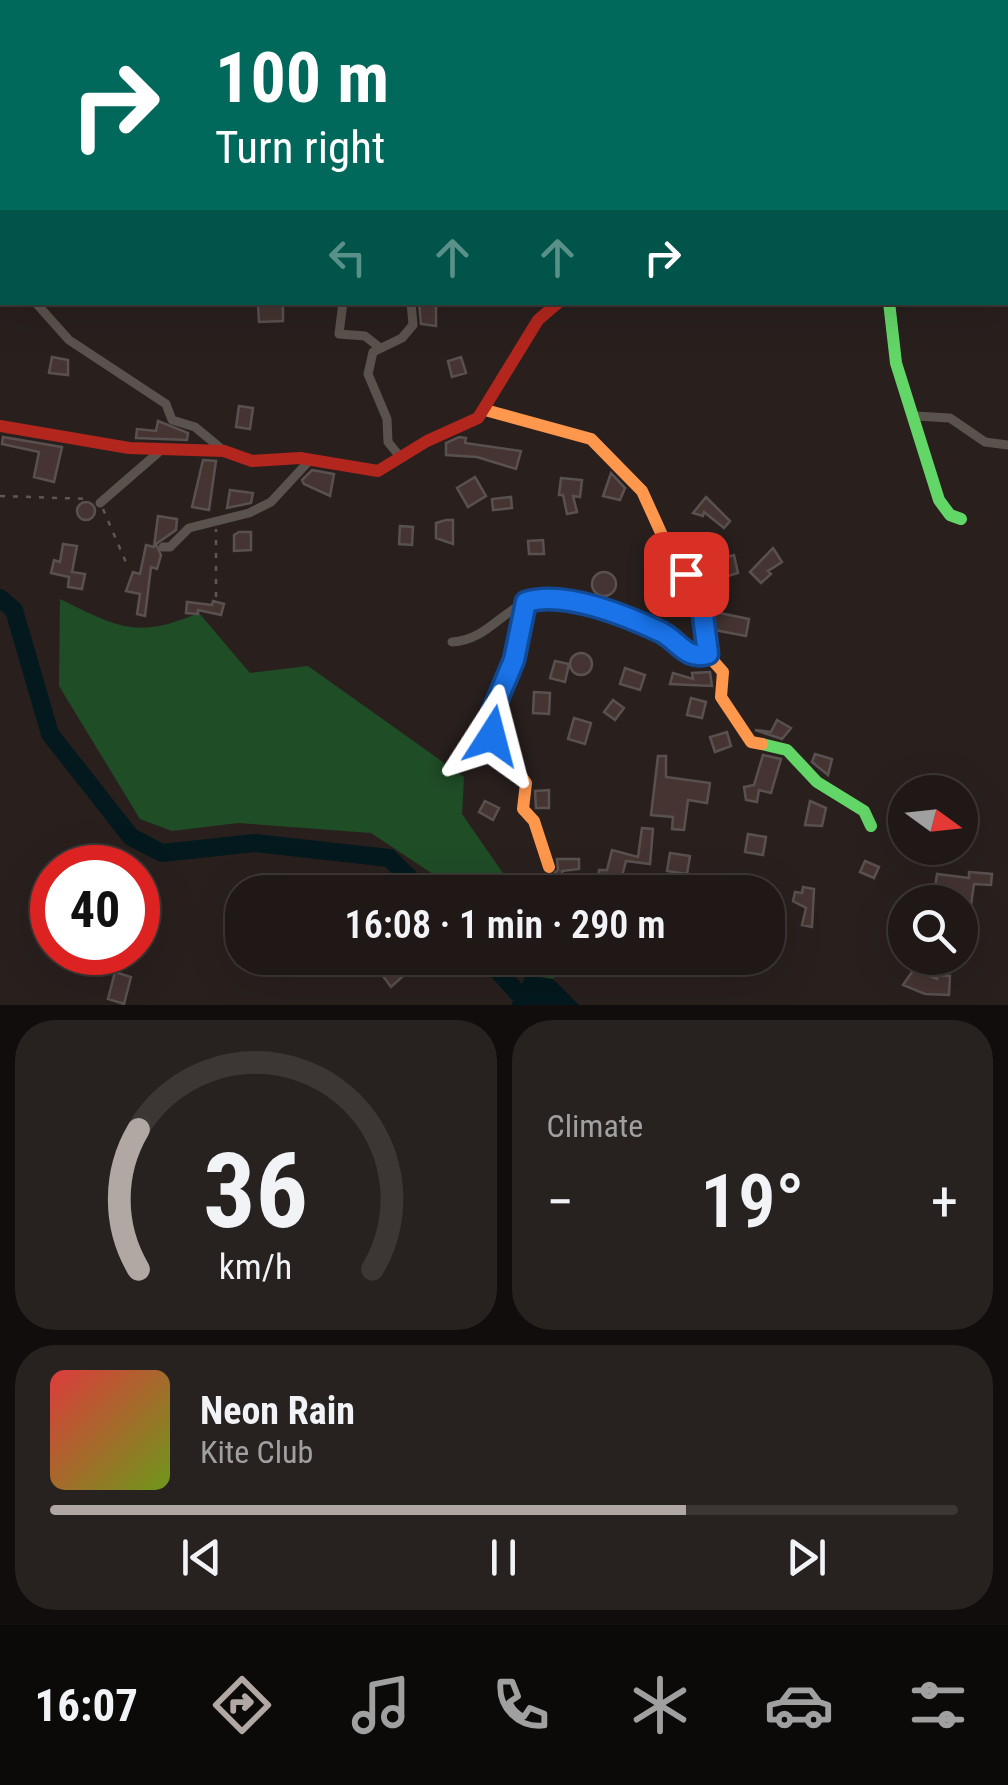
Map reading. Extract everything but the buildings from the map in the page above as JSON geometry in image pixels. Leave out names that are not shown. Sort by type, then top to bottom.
[{"type":"street","points":[[38,305],[69,340],[166,404],[172,420],[195,426],[224,450],[252,461],[280,457],[378,471],[427,441],[466,427],[485,410],[538,320],[556,305]]},
{"type":"street","points":[[343,305],[339,334],[365,336],[379,346]]},
{"type":"street","points":[[401,458],[388,442],[386,419],[368,374],[370,358],[379,346],[408,334],[414,325],[412,305]]},
{"type":"street","points":[[889,305],[892,346],[939,500],[950,516],[961,519]]},
{"type":"street","points":[[485,410],[591,438],[642,491],[668,546],[701,600],[708,654],[723,672],[722,697],[726,706],[751,742],[787,750],[818,782],[864,811],[871,826]]},
{"type":"street","points":[[916,416],[950,418],[986,442],[1008,445]]},
{"type":"street","points":[[0,426],[162,450],[224,450]]},
{"type":"street","points":[[100,502],[162,450]]},
{"type":"street","points":[[163,548],[170,547],[189,528],[249,514],[271,502],[292,485],[309,461]]},
{"type":"street","points":[[452,642],[483,634],[526,602],[547,599],[582,605],[666,634],[691,655],[708,654]]},
{"type":"street","points":[[526,602],[514,660],[489,720],[492,736],[526,782],[522,809],[534,821],[550,868]]},
{"type":"path","points":[[0,496],[84,497],[100,502],[128,567]]},
{"type":"path","points":[[216,597],[217,521]]},
{"type":"green space","points":[[60,599],[128,627],[159,626],[199,613],[250,673],[308,666],[464,777],[462,814],[504,875],[434,875],[371,833],[238,823],[172,831],[140,819],[59,686]]},
{"type":"water","points":[[526,975],[553,979],[579,1005],[511,1005]]},
{"type":"waterway","points":[[0,598],[14,610],[50,734],[131,837],[162,853],[255,843],[389,858],[406,875]]},
{"type":"waterway","points":[[502,975],[529,1005]]},
{"type":"traffic: fast","points":[[889,305],[896,363],[939,500],[950,515],[961,519]]},
{"type":"traffic: fast","points":[[762,744],[787,750],[817,782],[864,811],[871,826]]},
{"type":"traffic: slow","points":[[485,410],[591,439],[642,491],[667,546],[701,600],[707,654],[723,672],[721,697],[751,742],[762,744]]},
{"type":"traffic: slow","points":[[527,602],[514,660],[489,720],[492,736],[526,783],[523,809],[534,821],[549,867]]},
{"type":"traffic: jam","points":[[0,426],[129,448],[224,451],[252,461],[300,458],[378,471],[427,441],[478,418],[538,320],[556,305]]},
{"type":"route","points":[[492,736],[489,720],[514,660],[526,602],[547,599],[606,612],[666,634],[683,650],[700,656],[708,654],[704,611],[686,574]]}]
